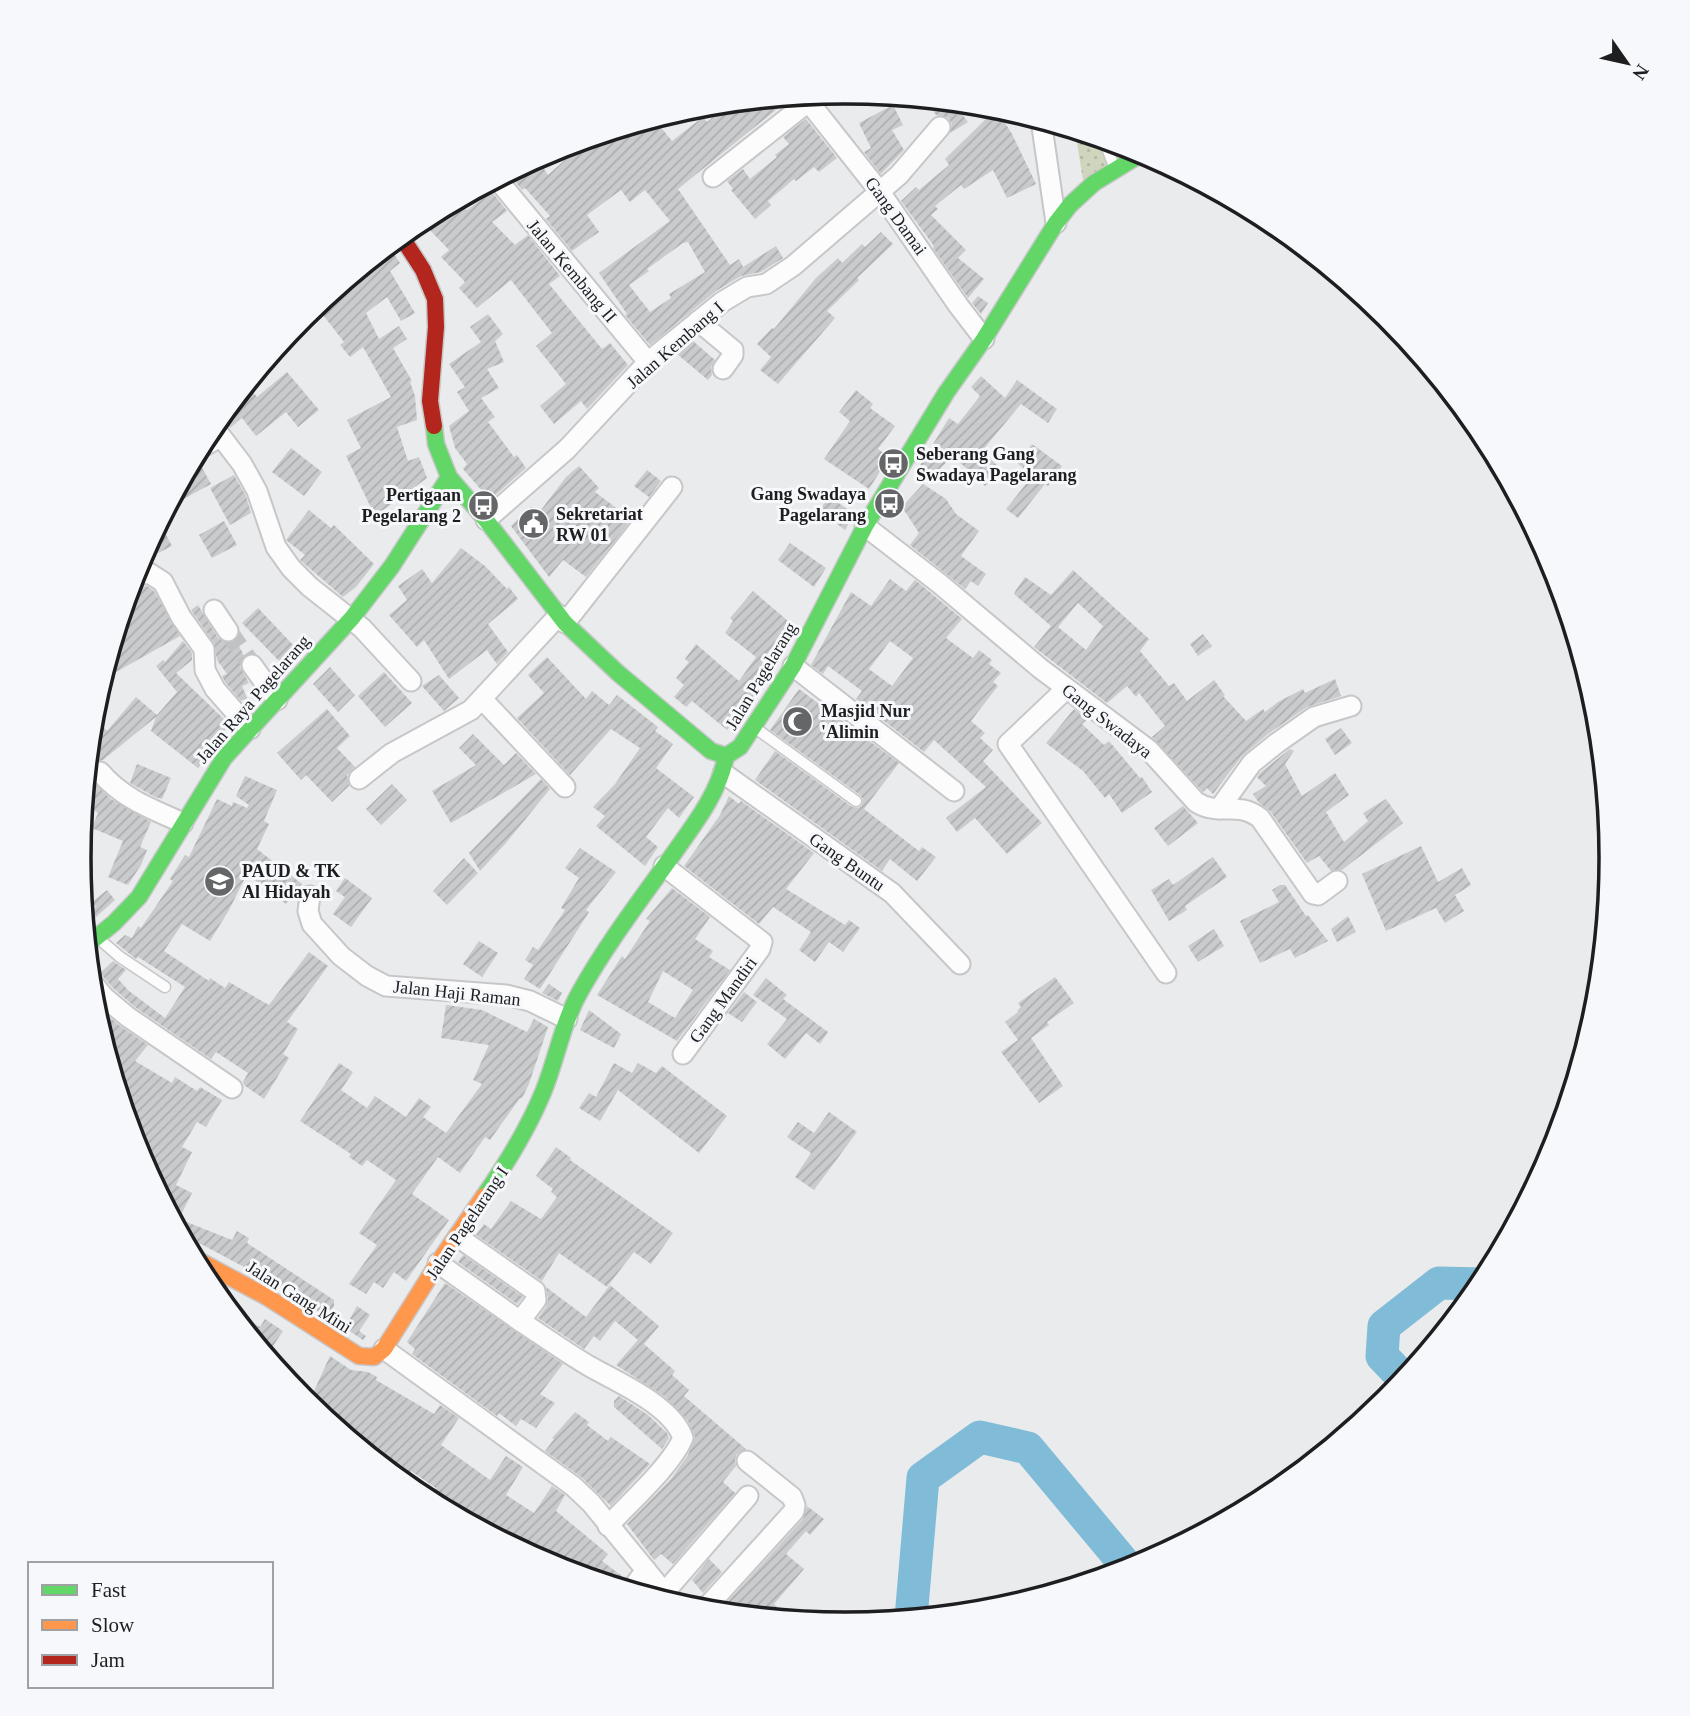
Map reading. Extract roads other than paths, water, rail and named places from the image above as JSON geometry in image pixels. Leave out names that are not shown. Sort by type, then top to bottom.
[{"type":"street","name":"Gang Damai","points":[[811,105],[880,192],[984,339]]},
{"type":"street","points":[[713,177],[798,106]]},
{"type":"street","name":"Jalan Kembang I","points":[[486,520],[567,449],[648,362],[698,320],[747,287],[766,284],[793,266],[899,175],[940,127]]},
{"type":"street","points":[[1043,131],[1056,223]]},
{"type":"street","name":"Jalan Pagelarang","points":[[407,245],[424,270],[435,299],[436,327],[430,401],[436,444],[449,477],[486,520],[562,619],[618,673],[725,764],[740,747],[793,666],[865,526],[946,393],[984,339],[1056,223],[1083,192],[1131,160]]},
{"type":"street","name":"Jalan Kembang II","points":[[503,187],[648,362]]},
{"type":"street","points":[[698,320],[733,350],[733,355],[723,369]]},
{"type":"street","points":[[220,436],[242,464],[257,491],[276,547],[291,568],[352,618],[411,681]]},
{"type":"street","name":"Jalan Raya Pagelarang","points":[[96,938],[120,918],[139,897],[213,773],[352,618],[399,557],[449,477]]},
{"type":"street","points":[[359,779],[392,753],[455,720],[482,699],[562,619],[672,487]]},
{"type":"street","name":"Gang Swadaya","points":[[865,526],[940,584],[1066,689],[1149,750],[1196,802],[1205,807],[1219,809],[1240,808],[1260,818],[1313,894],[1318,895],[1337,881]]},
{"type":"street","points":[[146,574],[163,582],[181,617],[204,649],[205,670],[215,690],[250,729]]},
{"type":"street","points":[[214,610],[228,631]]},
{"type":"street","points":[[252,665],[277,700]]},
{"type":"street","points":[[793,666],[954,791]]},
{"type":"street","points":[[1066,689],[1008,744],[1166,973]]},
{"type":"street","points":[[482,699],[565,787]]},
{"type":"street","points":[[1219,809],[1252,763],[1277,743],[1314,717],[1351,706]]},
{"type":"street","name":"Jalan Pagelarang I","points":[[384,1349],[438,1263],[510,1158],[544,1090],[567,1019],[595,967],[707,806],[725,764]]},
{"type":"street","name":"Gang Buntu","points":[[725,764],[891,893],[960,964]]},
{"type":"street","points":[[100,772],[112,786],[131,800],[183,823]]},
{"type":"street","name":"Gang Mandiri","points":[[664,866],[762,942],[683,1054]]},
{"type":"street","name":"Jalan Haji Raman","points":[[310,896],[308,911],[312,924],[341,956],[367,976],[386,986],[506,995],[530,1001],[567,1019]]},
{"type":"street","points":[[104,997],[128,1017],[232,1088]]},
{"type":"street","points":[[457,1237],[535,1291],[536,1300],[520,1321]]},
{"type":"street","points":[[438,1263],[588,1366],[636,1391],[666,1415],[681,1433],[681,1444],[670,1459],[608,1526]]},
{"type":"street","name":"Jalan Gang Mini","points":[[212,1268],[267,1297],[352,1352],[366,1358],[374,1357],[384,1349]]},
{"type":"street","points":[[384,1349],[573,1486],[591,1503],[661,1589]]},
{"type":"street","points":[[713,1600],[794,1511],[792,1497],[747,1461]]},
{"type":"street","points":[[673,1592],[748,1496]]},
{"type":"street","points":[[637,1582],[646,1570]]},
{"type":"lane","points":[[1108,152],[1115,170]]},
{"type":"lane","points":[[754,726],[856,801]]},
{"type":"lane","points":[[96,943],[165,987]]},
{"type":"waterway","points":[[1397,1371],[1382,1356],[1384,1326],[1439,1283],[1467,1284]]},
{"type":"waterway","points":[[912,1609],[923,1478],[980,1437],[1028,1448],[1121,1560]]},
{"type":"tunnel","points":[[228,631],[252,665]]},
{"type":"place","name":"Seberang Gang Swadaya Pagelarang","points":[[893,464]]},
{"type":"place","name":"Gang Swadaya Pagelarang","points":[[889,504]]},
{"type":"place","name":"Pertigaan Pegelarang 2","points":[[484,505]]},
{"type":"place","name":"Sekretariat RW 01","points":[[533,524]]},
{"type":"place","name":"Masjid Nur 'Alimin","points":[[798,721]]},
{"type":"place","name":"PAUD & TK Al Hidayah","points":[[219,881]]}]
